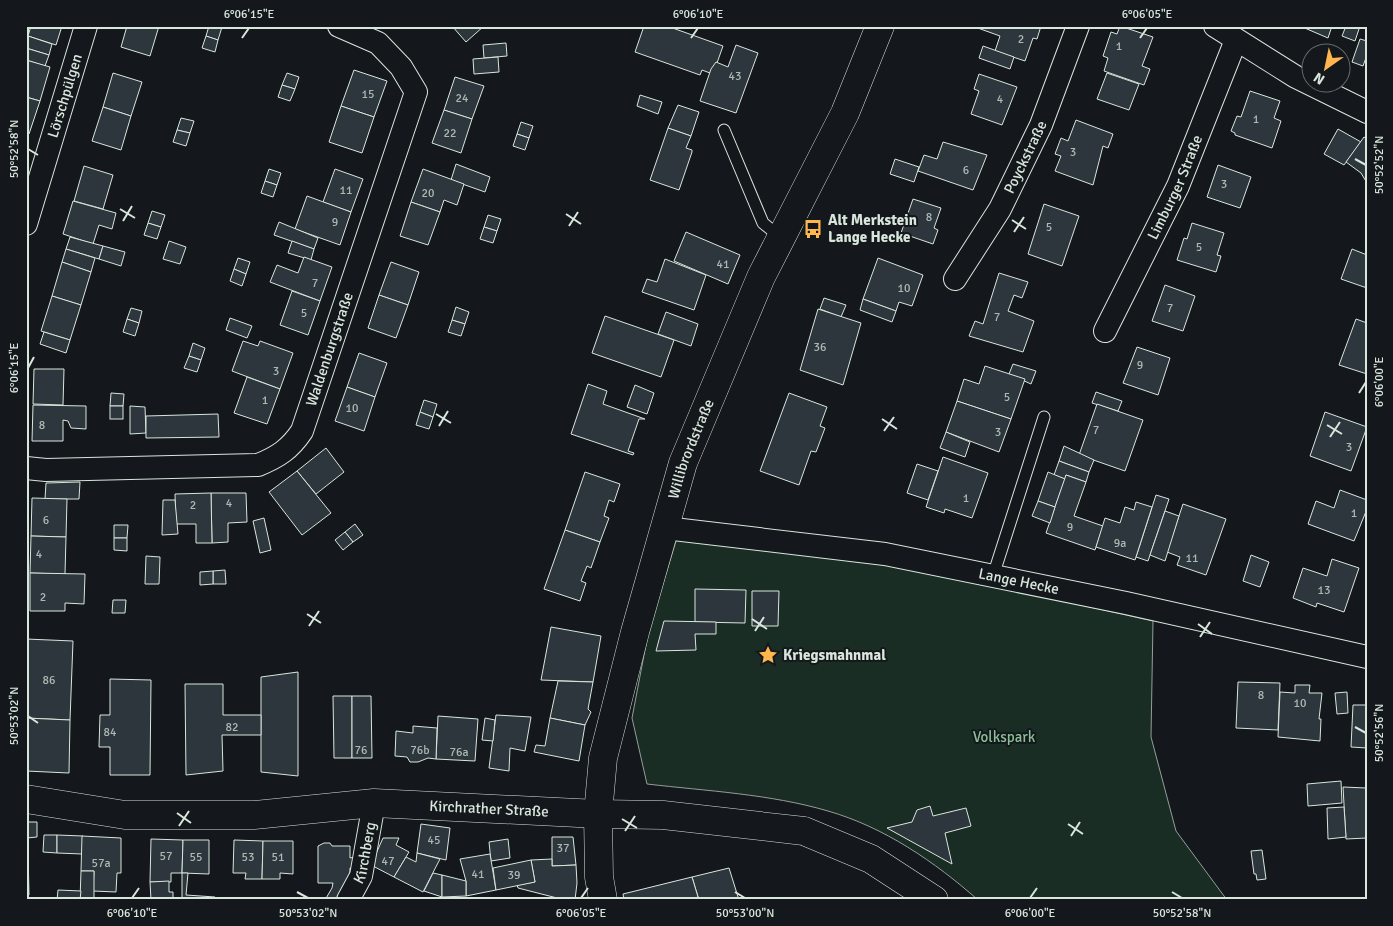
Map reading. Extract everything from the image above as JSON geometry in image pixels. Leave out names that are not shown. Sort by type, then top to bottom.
[{"type":"main road","name":"Willibrordstraße","points":[[603,900],[599,877],[598,814],[606,746],[683,463],[732,343],[780,237],[845,113],[880,26]]},
{"type":"main road","name":"Kirchrather Straße","points":[[26,799],[125,815],[254,815],[374,803],[598,814],[663,815],[804,831],[870,859],[934,900]]},
{"type":"street","name":"Lörschpülgen","points":[[26,224],[86,26]]},
{"type":"street","name":"Waldenburgstraße","points":[[26,468],[46,470],[258,465],[277,457],[293,445],[302,431],[416,92],[401,67],[378,43],[339,26]]},
{"type":"street","name":"Poyckstraße","points":[[955,279],[1000,209],[1041,125],[1078,26]]},
{"type":"street","points":[[1215,26],[1296,77],[1367,112]]},
{"type":"street","name":"Limburger Straße","points":[[1105,331],[1178,186],[1236,40]]},
{"type":"street","name":"Lange Hecke","points":[[665,528],[885,554],[1126,603],[1367,657]]},
{"type":"street","name":"Kirchberg","points":[[348,900],[360,876],[374,803]]},
{"type":"lane","points":[[724,130],[763,224],[780,237]]},
{"type":"lane","points":[[993,576],[1044,418]]},
{"type":"green space","name":"Volkspark","points":[[677,538],[914,568],[1153,621],[1151,737],[1176,831],[1227,900],[978,900],[944,872],[908,847],[869,826],[849,818],[806,805],[784,801],[647,784],[632,718],[649,629]]},
{"type":"building","points":[[31,26],[62,26],[56,45],[28,36]]},
{"type":"building","points":[[127,26],[159,26],[150,56],[121,47]]},
{"type":"building","points":[[209,26],[222,27],[218,40],[206,36]]},
{"type":"building","points":[[452,26],[484,26],[466,42]]},
{"type":"building","points":[[644,26],[667,26],[723,46],[717,63],[710,73],[702,70],[700,75],[635,52]]},
{"type":"building","points":[[1041,26],[1037,39],[1033,38],[1025,61],[995,51],[1000,36],[975,27]]},
{"type":"building","points":[[1120,26],[1153,37],[1142,66],[1150,69],[1144,85],[1104,71],[1108,58],[1103,56],[1111,32],[1117,34]]},
{"type":"building","points":[[1300,26],[1332,26],[1328,38]]},
{"type":"building","points":[[1346,26],[1360,26],[1355,41],[1342,36]]},
{"type":"building","points":[[28,36],[52,44],[49,55],[26,48]]},
{"type":"building","points":[[206,36],[218,40],[215,52],[202,48]]},
{"type":"building","points":[[1360,39],[1367,41],[1367,55],[1363,66],[1352,62]]},
{"type":"building","points":[[506,43],[507,56],[484,58],[483,45]]},
{"type":"building","points":[[736,45],[758,53],[736,113],[700,101],[711,69],[716,62],[728,67]]},
{"type":"building","points":[[983,46],[1014,57],[1010,69],[979,58]]},
{"type":"building","points":[[26,48],[49,55],[45,66],[26,60]]},
{"type":"building","points":[[498,57],[499,72],[474,74],[473,59]]},
{"type":"building","points":[[26,60],[50,67],[40,101],[26,97]]},
{"type":"building","points":[[354,70],[387,81],[374,117],[341,106]]},
{"type":"building","points":[[113,73],[142,82],[131,116],[103,107]]},
{"type":"building","points":[[287,73],[299,77],[295,89],[282,85]]},
{"type":"building","points":[[1107,73],[1139,84],[1129,110],[1097,99]]},
{"type":"building","points":[[979,74],[1017,87],[1002,125],[971,114],[979,91],[974,89]]},
{"type":"building","points":[[455,77],[484,86],[472,119],[444,110]]},
{"type":"building","points":[[282,85],[295,89],[290,101],[278,97]]},
{"type":"building","points":[[1250,91],[1280,101],[1274,118],[1281,121],[1272,148],[1235,135],[1231,131],[1237,116],[1241,117]]},
{"type":"building","points":[[640,95],[662,102],[658,114],[637,106]]},
{"type":"building","points":[[26,97],[40,101],[29,134],[26,133]]},
{"type":"building","points":[[678,105],[699,112],[691,136],[668,128]]},
{"type":"building","points":[[341,106],[374,117],[362,153],[329,142]]},
{"type":"building","points":[[103,107],[131,116],[121,150],[92,141]]},
{"type":"building","points":[[444,110],[472,119],[461,153],[432,143]]},
{"type":"building","points":[[181,118],[194,121],[190,133],[177,130]]},
{"type":"building","points":[[1076,120],[1113,134],[1108,148],[1103,146],[1093,185],[1055,171],[1061,156],[1055,154],[1061,138],[1068,141]]},
{"type":"building","points":[[521,122],[533,126],[529,138],[517,134]]},
{"type":"building","points":[[668,128],[691,136],[686,148],[692,150],[692,152],[679,190],[650,180]]},
{"type":"building","points":[[1338,129],[1361,142],[1344,165],[1324,154]]},
{"type":"building","points":[[177,130],[190,133],[186,146],[173,142]]},
{"type":"building","points":[[517,134],[529,138],[525,150],[513,146]]},
{"type":"building","points":[[1364,137],[1367,139],[1367,183],[1361,173],[1346,162]]},
{"type":"building","points":[[943,142],[987,155],[973,190],[918,171],[924,155],[937,159]]},
{"type":"building","points":[[895,159],[919,167],[914,182],[890,174]]},
{"type":"building","points":[[456,164],[490,177],[485,192],[451,180]]},
{"type":"building","points":[[1218,165],[1251,177],[1240,208],[1207,197]]},
{"type":"building","points":[[84,166],[113,175],[103,209],[74,201]]},
{"type":"building","points":[[269,169],[281,173],[277,185],[265,181]]},
{"type":"building","points":[[335,169],[363,179],[351,212],[323,202]]},
{"type":"building","points":[[423,169],[464,184],[457,205],[444,200],[440,212],[411,202]]},
{"type":"building","points":[[265,181],[277,185],[273,197],[261,193]]},
{"type":"building","points":[[307,196],[351,212],[340,245],[295,229]]},
{"type":"building","points":[[913,199],[941,208],[934,228],[938,230],[933,244],[901,233]]},
{"type":"building","points":[[73,201],[116,213],[112,229],[99,225],[93,244],[63,234]]},
{"type":"building","points":[[411,202],[440,212],[428,245],[400,236]]},
{"type":"building","points":[[1044,204],[1079,216],[1062,266],[1028,254]]},
{"type":"building","points":[[152,211],[165,215],[161,227],[148,223]]},
{"type":"building","points":[[488,215],[501,219],[497,231],[484,227]]},
{"type":"building","points":[[279,222],[318,238],[314,249],[274,235]]},
{"type":"building","points":[[148,223],[161,227],[157,239],[144,235]]},
{"type":"building","points":[[1192,223],[1224,233],[1217,255],[1221,256],[1216,272],[1177,260],[1184,238],[1187,239]]},
{"type":"building","points":[[484,227],[497,231],[493,243],[480,239]]},
{"type":"building","points":[[686,232],[740,255],[728,284],[674,261]]},
{"type":"building","points":[[70,237],[103,246],[99,259],[66,249]]},
{"type":"building","points":[[169,241],[186,247],[180,264],[163,259]]},
{"type":"building","points":[[292,241],[314,249],[311,260],[288,253]]},
{"type":"building","points":[[103,246],[125,252],[121,266],[99,259]]},
{"type":"building","points":[[66,249],[95,258],[91,272],[62,262]]},
{"type":"building","points":[[1352,249],[1367,255],[1367,288],[1341,279]]},
{"type":"building","points":[[304,257],[332,267],[320,301],[270,282],[277,265],[298,273]]},
{"type":"building","points":[[238,258],[250,262],[246,274],[234,269]]},
{"type":"building","points":[[878,258],[923,275],[912,306],[899,302],[896,311],[863,299]]},
{"type":"building","points":[[665,259],[706,275],[694,310],[642,292],[647,279],[657,282]]},
{"type":"building","points":[[62,262],[91,272],[81,305],[52,296]]},
{"type":"building","points":[[391,262],[419,272],[408,305],[379,295]]},
{"type":"building","points":[[234,269],[246,274],[242,286],[230,281]]},
{"type":"building","points":[[999,273],[1028,282],[1022,298],[1014,295],[1008,311],[1034,321],[1023,352],[969,336],[975,321],[983,324]]},
{"type":"building","points":[[1165,285],[1195,296],[1183,331],[1152,321]]},
{"type":"building","points":[[292,291],[320,301],[308,335],[280,325]]},
{"type":"building","points":[[379,295],[408,305],[396,338],[368,328]]},
{"type":"building","points":[[52,296],[81,305],[70,340],[41,331]]},
{"type":"building","points":[[824,298],[846,305],[841,317],[820,309]]},
{"type":"building","points":[[863,299],[896,311],[892,322],[860,310]]},
{"type":"building","points":[[456,307],[469,312],[465,324],[452,320]]},
{"type":"building","points":[[131,308],[142,311],[139,323],[127,319]]},
{"type":"building","points":[[818,309],[861,323],[843,385],[800,370]]},
{"type":"building","points":[[666,312],[698,324],[691,346],[658,334]]},
{"type":"building","points":[[605,316],[674,340],[661,377],[592,353]]},
{"type":"building","points":[[230,318],[252,326],[247,338],[226,330]]},
{"type":"building","points":[[127,319],[139,323],[135,336],[123,332]]},
{"type":"building","points":[[1356,319],[1367,323],[1367,374],[1339,365]]},
{"type":"building","points":[[452,320],[465,324],[461,336],[448,332]]},
{"type":"building","points":[[44,332],[70,340],[66,353],[40,344]]},
{"type":"building","points":[[243,341],[258,346],[260,341],[293,353],[280,389],[232,371]]},
{"type":"building","points":[[193,343],[205,348],[201,360],[189,356]]},
{"type":"building","points":[[1137,347],[1170,358],[1158,395],[1123,383]]},
{"type":"building","points":[[359,353],[387,363],[375,397],[347,387]]},
{"type":"building","points":[[189,356],[201,360],[197,372],[184,368]]},
{"type":"building","points":[[1013,364],[1036,371],[1031,384],[1009,374]]},
{"type":"building","points":[[985,366],[1025,379],[1011,419],[957,401],[964,379],[979,384]]},
{"type":"building","points":[[34,369],[64,369],[63,405],[33,404]]},
{"type":"building","points":[[247,377],[280,389],[267,424],[234,413]]},
{"type":"building","points":[[588,384],[607,391],[603,404],[645,419],[639,419],[628,451],[634,453],[633,455],[571,434]]},
{"type":"building","points":[[635,385],[654,393],[647,414],[627,407]]},
{"type":"building","points":[[347,387],[375,397],[364,431],[335,421]]},
{"type":"building","points":[[1096,392],[1122,401],[1118,411],[1092,403]]},
{"type":"building","points":[[111,393],[124,394],[123,406],[110,406]]},
{"type":"building","points":[[789,393],[827,407],[820,426],[825,428],[816,452],[811,451],[799,485],[760,471]]},
{"type":"building","points":[[424,400],[437,404],[433,417],[420,412]]},
{"type":"building","points":[[957,401],[1011,419],[999,452],[946,432]]},
{"type":"building","points":[[1097,404],[1143,420],[1125,471],[1079,455]]},
{"type":"building","points":[[33,405],[86,406],[86,429],[71,428],[68,421],[63,420],[63,441],[32,441]]},
{"type":"building","points":[[110,406],[123,406],[123,419],[110,419]]},
{"type":"building","points":[[130,406],[145,407],[146,433],[130,434]]},
{"type":"building","points":[[420,412],[433,417],[429,429],[416,425]]},
{"type":"building","points":[[1325,412],[1367,427],[1351,471],[1310,456]]},
{"type":"building","points":[[218,414],[219,437],[146,438],[146,416]]},
{"type":"building","points":[[946,432],[970,442],[965,457],[940,448]]},
{"type":"building","points":[[1064,446],[1094,460],[1089,472],[1059,461]]},
{"type":"building","points":[[326,448],[344,472],[316,494],[297,471]]},
{"type":"building","points":[[943,457],[988,473],[972,518],[945,509],[944,513],[926,507]]},
{"type":"building","points":[[1059,461],[1089,472],[1086,482],[1066,475],[1065,479],[1054,475]]},
{"type":"building","points":[[917,464],[938,471],[928,500],[907,493]]},
{"type":"building","points":[[297,471],[331,513],[302,535],[269,492]]},
{"type":"building","points":[[585,472],[620,484],[614,502],[609,500],[604,516],[609,518],[600,542],[565,530]]},
{"type":"building","points":[[1048,472],[1065,479],[1055,507],[1038,501]]},
{"type":"building","points":[[1066,475],[1086,482],[1074,516],[1103,526],[1095,550],[1046,533]]},
{"type":"building","points":[[80,482],[79,499],[45,499],[46,483]]},
{"type":"building","points":[[1340,490],[1367,500],[1367,509],[1354,541],[1308,524],[1316,501],[1334,508]]},
{"type":"building","points":[[211,493],[246,493],[247,522],[228,523],[228,542],[212,543]]},
{"type":"building","points":[[211,493],[212,543],[196,543],[196,524],[176,524],[175,494]]},
{"type":"building","points":[[1156,495],[1169,499],[1148,561],[1136,557]]},
{"type":"building","points":[[32,498],[67,499],[66,537],[31,536]]},
{"type":"building","points":[[163,500],[175,500],[178,534],[162,535]]},
{"type":"building","points":[[1038,501],[1055,507],[1050,523],[1032,516]]},
{"type":"building","points":[[1136,502],[1152,507],[1135,560],[1096,547],[1105,518],[1120,523],[1125,507],[1134,510]]},
{"type":"building","points":[[1183,504],[1226,519],[1206,575],[1177,565],[1180,557],[1167,552]]},
{"type":"building","points":[[1165,511],[1179,516],[1165,561],[1150,555]]},
{"type":"building","points":[[264,518],[271,550],[260,553],[253,521]]},
{"type":"building","points":[[355,524],[363,535],[353,542],[345,532]]},
{"type":"building","points":[[114,525],[128,525],[127,538],[114,538]]},
{"type":"building","points":[[565,530],[600,542],[591,568],[587,566],[581,581],[586,583],[580,601],[544,589]]},
{"type":"building","points":[[345,532],[353,542],[343,550],[335,540]]},
{"type":"building","points":[[31,536],[66,537],[65,574],[30,573]]},
{"type":"building","points":[[114,538],[127,538],[127,551],[114,550]]},
{"type":"building","points":[[1251,555],[1269,562],[1260,587],[1243,581]]},
{"type":"building","points":[[146,556],[160,557],[159,584],[145,584]]},
{"type":"building","points":[[1332,559],[1359,568],[1344,612],[1317,603],[1316,607],[1293,598],[1303,568],[1327,576]]},
{"type":"building","points":[[225,570],[226,584],[213,584],[213,571]]},
{"type":"building","points":[[213,571],[213,584],[200,585],[200,572]]},
{"type":"building","points":[[30,573],[85,574],[84,604],[65,603],[65,611],[30,611]]},
{"type":"building","points":[[695,589],[746,590],[745,623],[695,622]]},
{"type":"building","points":[[752,591],[779,591],[778,626],[752,626]]},
{"type":"building","points":[[113,600],[126,600],[125,613],[112,613]]},
{"type":"building","points":[[664,621],[716,622],[716,634],[695,634],[696,650],[656,651]]},
{"type":"building","points":[[551,627],[601,636],[593,682],[541,680]]},
{"type":"building","points":[[26,639],[73,641],[70,720],[26,718]]},
{"type":"building","points":[[298,672],[298,776],[261,772],[261,677]]},
{"type":"building","points":[[110,679],[151,680],[150,775],[110,775],[110,747],[99,747],[100,715],[110,715]]},
{"type":"building","points":[[558,681],[593,682],[588,709],[591,712],[585,725],[550,718]]},
{"type":"building","points":[[1238,682],[1280,683],[1278,730],[1236,728]]},
{"type":"building","points":[[185,684],[223,684],[223,715],[261,715],[261,735],[222,735],[223,771],[186,775]]},
{"type":"building","points":[[1295,685],[1310,685],[1309,693],[1322,693],[1319,719],[1321,719],[1320,741],[1278,737],[1280,692],[1295,693]]},
{"type":"building","points":[[1347,692],[1348,713],[1337,714],[1335,693]]},
{"type":"building","points":[[333,696],[352,696],[352,758],[334,758]]},
{"type":"building","points":[[352,696],[371,696],[372,758],[352,758]]},
{"type":"building","points":[[1353,705],[1367,705],[1367,748],[1351,747]]},
{"type":"building","points":[[496,715],[531,717],[525,751],[510,748],[509,771],[489,768]]},
{"type":"building","points":[[438,716],[478,719],[475,761],[436,759]]},
{"type":"building","points":[[26,718],[70,720],[69,773],[26,771]]},
{"type":"building","points":[[485,718],[495,720],[493,741],[482,740]]},
{"type":"building","points":[[550,718],[585,725],[579,761],[534,752],[536,745],[545,746]]},
{"type":"building","points":[[413,726],[437,728],[436,759],[428,758],[418,762],[410,762],[407,757],[395,756],[396,731],[413,733]]},
{"type":"building","points":[[1341,781],[1342,803],[1308,806],[1307,784]]},
{"type":"building","points":[[1343,787],[1366,788],[1367,838],[1346,839]]},
{"type":"building","points":[[930,806],[933,816],[966,808],[971,826],[945,833],[952,864],[887,828],[912,822],[917,810]]},
{"type":"building","points":[[1344,807],[1346,837],[1328,839],[1327,808]]},
{"type":"building","points":[[26,822],[37,822],[37,837],[27,838]]},
{"type":"building","points":[[421,824],[450,828],[446,860],[417,853]]},
{"type":"building","points":[[44,835],[57,835],[57,853],[43,852]]},
{"type":"building","points":[[57,835],[83,836],[82,854],[57,853]]},
{"type":"building","points":[[82,836],[121,838],[121,873],[117,873],[116,892],[93,891],[94,871],[81,871]]},
{"type":"building","points":[[552,837],[573,837],[576,865],[552,866]]},
{"type":"building","points":[[383,838],[399,838],[396,845],[409,852],[394,877],[371,865]]},
{"type":"building","points":[[151,839],[183,840],[182,873],[171,873],[171,882],[150,882]]},
{"type":"building","points":[[508,839],[510,858],[491,861],[489,842]]},
{"type":"building","points":[[183,840],[209,840],[209,874],[182,873]]},
{"type":"building","points":[[234,840],[263,841],[262,879],[245,879],[246,873],[233,873]]},
{"type":"building","points":[[263,841],[293,841],[293,874],[280,873],[280,879],[262,879]]},
{"type":"building","points":[[330,843],[332,846],[350,846],[350,858],[355,857],[354,869],[350,868],[350,884],[340,900],[325,900],[333,883],[318,883],[318,846]]},
{"type":"building","points":[[1262,850],[1266,879],[1257,880],[1256,874],[1254,874],[1251,851]]},
{"type":"building","points":[[26,852],[28,852],[29,895],[26,895]]},
{"type":"building","points":[[417,853],[440,859],[423,892],[394,877],[406,857],[416,862]]},
{"type":"building","points":[[490,854],[496,890],[466,896],[466,881],[460,859]]},
{"type":"building","points":[[552,859],[552,866],[576,865],[577,883],[575,900],[565,900],[518,888],[517,885],[535,882],[531,860]]},
{"type":"building","points":[[531,860],[535,882],[496,890],[493,868]]},
{"type":"building","points":[[729,868],[739,900],[699,900],[692,877]]},
{"type":"building","points":[[81,871],[94,871],[94,900],[80,900]]},
{"type":"building","points":[[182,873],[188,873],[186,895],[215,897],[214,900],[182,900]]},
{"type":"building","points":[[433,873],[442,875],[442,897],[424,891]]},
{"type":"building","points":[[442,875],[466,881],[466,896],[442,897]]},
{"type":"building","points":[[692,877],[698,897],[688,900],[624,900],[623,894]]},
{"type":"building","points":[[169,881],[169,892],[173,892],[173,900],[151,900],[150,882]]},
{"type":"building","points":[[58,890],[81,891],[80,900],[57,900]]},
{"type":"place","name":"Alt Merkstein Lange Hecke","points":[[813,229]]},
{"type":"place","name":"Kriegsmahnmal","points":[[768,655]]}]
